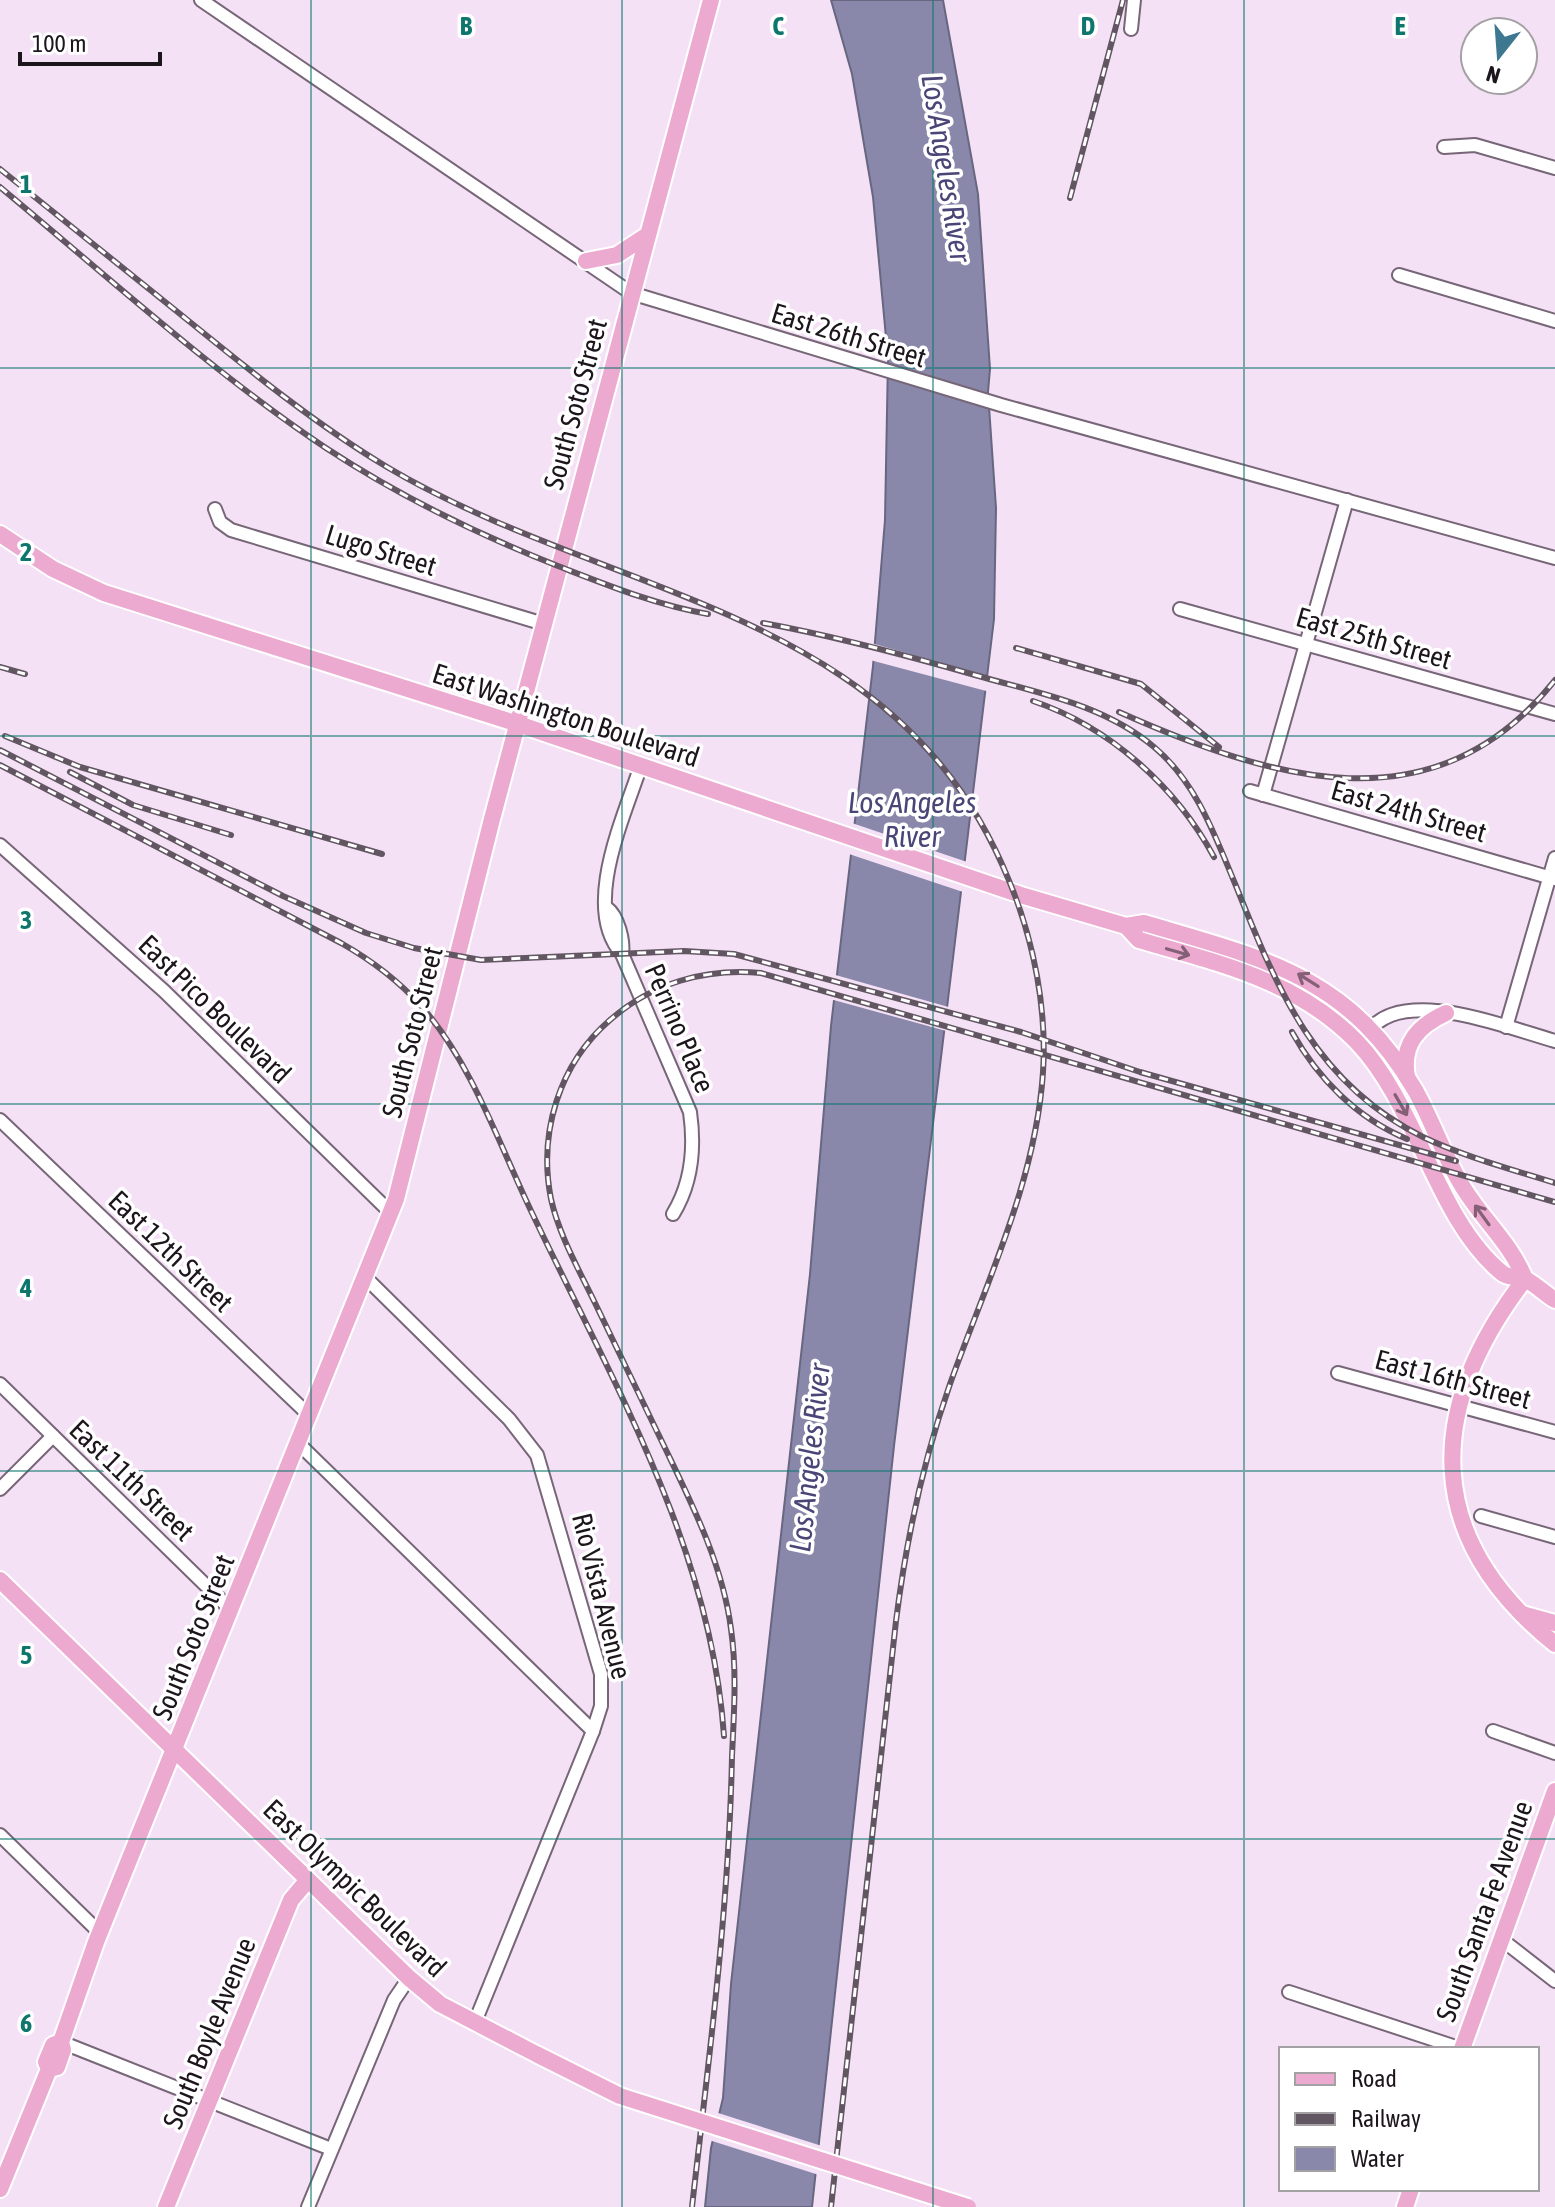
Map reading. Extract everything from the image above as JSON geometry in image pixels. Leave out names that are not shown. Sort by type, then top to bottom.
[{"type":"main road","name":"South Soto Street","points":[[0,2189],[49,2069],[46,2062],[53,2045],[61,2042],[100,1933],[391,1213],[646,236],[711,0]]},
{"type":"main road","points":[[586,261],[617,255],[646,236]]},
{"type":"main road","name":"East Washington Boulevard","points":[[0,534],[53,569],[104,593],[518,724],[985,883],[1126,926],[1144,923],[1282,965],[1334,998],[1369,1029],[1407,1078],[1460,1183],[1517,1259],[1525,1279]]},
{"type":"main road","name":"East Washington Boulevard","points":[[1126,926],[1139,940],[1272,981],[1307,1001],[1356,1041],[1391,1088],[1445,1194],[1482,1250],[1504,1275],[1525,1279],[1555,1300]]},
{"type":"main road","points":[[1407,1078],[1406,1057],[1412,1037],[1421,1026],[1446,1013]]},
{"type":"main road","points":[[1525,1279],[1474,1360],[1457,1405],[1451,1460],[1460,1513],[1481,1562],[1517,1612],[1555,1644]]},
{"type":"main road","name":"East Olympic Boulevard","points":[[0,1580],[307,1881],[440,2004],[620,2096],[968,2207]]},
{"type":"main road","points":[[1517,1612],[1555,1623]]},
{"type":"main road","name":"South Santa Fe Avenue","points":[[1463,2047],[1555,1791]]},
{"type":"main road","name":"South Boyle Avenue","points":[[166,2207],[291,1900],[307,1881]]},
{"type":"street","name":"East 26th Street","points":[[201,0],[631,293],[1001,405],[1555,558]]},
{"type":"street","points":[[1131,29],[1134,0]]},
{"type":"street","points":[[1444,147],[1475,145],[1555,168]]},
{"type":"street","points":[[1399,275],[1555,321]]},
{"type":"street","points":[[1306,644],[1347,500]]},
{"type":"street","name":"Lugo Street","points":[[215,509],[220,522],[231,530],[544,624]]},
{"type":"street","name":"East 25th Street","points":[[1180,609],[1555,714]]},
{"type":"street","name":"East 24th Street","points":[[1306,644],[1257,793],[1552,878]]},
{"type":"street","name":"Perrino Place","points":[[641,765],[610,861],[607,908],[613,912],[624,944],[622,954],[690,1112],[692,1134],[686,1191],[673,1214]]},
{"type":"street","name":"East Pico Boulevard","points":[[0,845],[164,991],[391,1213]]},
{"type":"street","points":[[1506,1027],[1552,878],[1555,858]]},
{"type":"street","points":[[1356,1041],[1392,1014],[1414,1010],[1446,1013],[1555,1041]]},
{"type":"street","name":"East 12th Street","points":[[0,1120],[310,1416]]},
{"type":"street","name":"Rio Vista Avenue","points":[[365,1277],[509,1419],[537,1455],[601,1674],[601,1706],[593,1731],[475,2022]]},
{"type":"street","name":"East 16th Street","points":[[1338,1373],[1555,1432]]},
{"type":"street","name":"East 11th Street","points":[[0,1384],[231,1610]]},
{"type":"street","points":[[0,1489],[53,1436]]},
{"type":"street","points":[[299,1444],[593,1731]]},
{"type":"street","points":[[1481,1516],[1555,1537]]},
{"type":"street","points":[[1493,1731],[1555,1753]]},
{"type":"street","points":[[0,1835],[100,1933]]},
{"type":"street","points":[[1501,1939],[1555,1981]]},
{"type":"street","points":[[308,2207],[394,2000],[409,1978]]},
{"type":"street","points":[[1289,1992],[1456,2047]]},
{"type":"street","points":[[61,2042],[331,2149]]},
{"type":"water","name":"Los Angeles River","points":[[831,0],[943,0],[978,194],[996,508],[994,619],[894,1446],[812,2207],[705,2207],[711,2148],[723,2098],[731,1984],[810,1274],[831,1026],[873,666],[885,520],[888,359],[873,197],[852,74]]},
{"type":"pier","points":[[871,643],[991,677],[990,692],[870,660]]},
{"type":"pier","points":[[849,822],[970,863],[966,893],[846,853]]},
{"type":"pier","points":[[832,974],[952,1008],[950,1032],[830,999]]},
{"type":"pier","points":[[715,2112],[822,2146],[819,2175],[709,2140]]},
{"type":"railway","points":[[1070,198],[1123,0]]},
{"type":"railway","points":[[0,169],[262,380],[387,467],[474,512],[742,621],[824,665],[898,720],[961,791],[1010,883],[1026,929],[1041,1000],[1044,1048],[1038,1113],[1020,1192],[940,1413],[910,1531],[896,1621],[831,2207]]},
{"type":"railway","points":[[0,187],[242,388],[354,466],[439,513],[528,554],[632,594],[708,614]]},
{"type":"railway","points":[[763,623],[870,646],[1045,694],[1091,710],[1134,732],[1169,761],[1203,811],[1285,998],[1328,1062],[1355,1090],[1386,1115],[1423,1137],[1472,1157],[1555,1183]]},
{"type":"railway","points":[[1016,648],[1141,684],[1219,747]]},
{"type":"railway","points":[[0,667],[25,674]]},
{"type":"railway","points":[[1119,712],[1234,757],[1292,771],[1349,778],[1404,775],[1457,759],[1508,728],[1555,680]]},
{"type":"railway","points":[[1033,701],[1088,726],[1138,762],[1181,807],[1214,857]]},
{"type":"railway","points":[[5,736],[80,767],[382,854]]},
{"type":"railway","points":[[0,750],[283,896],[366,933],[414,948],[481,960],[684,951],[734,954],[1021,1032],[1140,1072],[1456,1161]]},
{"type":"railway","points":[[0,765],[341,943],[404,988],[440,1030],[471,1080],[654,1468],[700,1598],[715,1666],[724,1736]]},
{"type":"railway","points":[[70,772],[133,805],[231,835]]},
{"type":"railway","points":[[692,2207],[727,1869],[734,1708],[733,1645],[727,1606],[706,1537],[570,1252],[551,1199],[548,1149],[556,1101],[577,1057],[592,1038],[626,1007],[661,988],[700,976],[761,973],[1555,1202]]},
{"type":"railway","points":[[1292,1032],[1314,1066],[1340,1095],[1372,1120],[1407,1139]]}]
